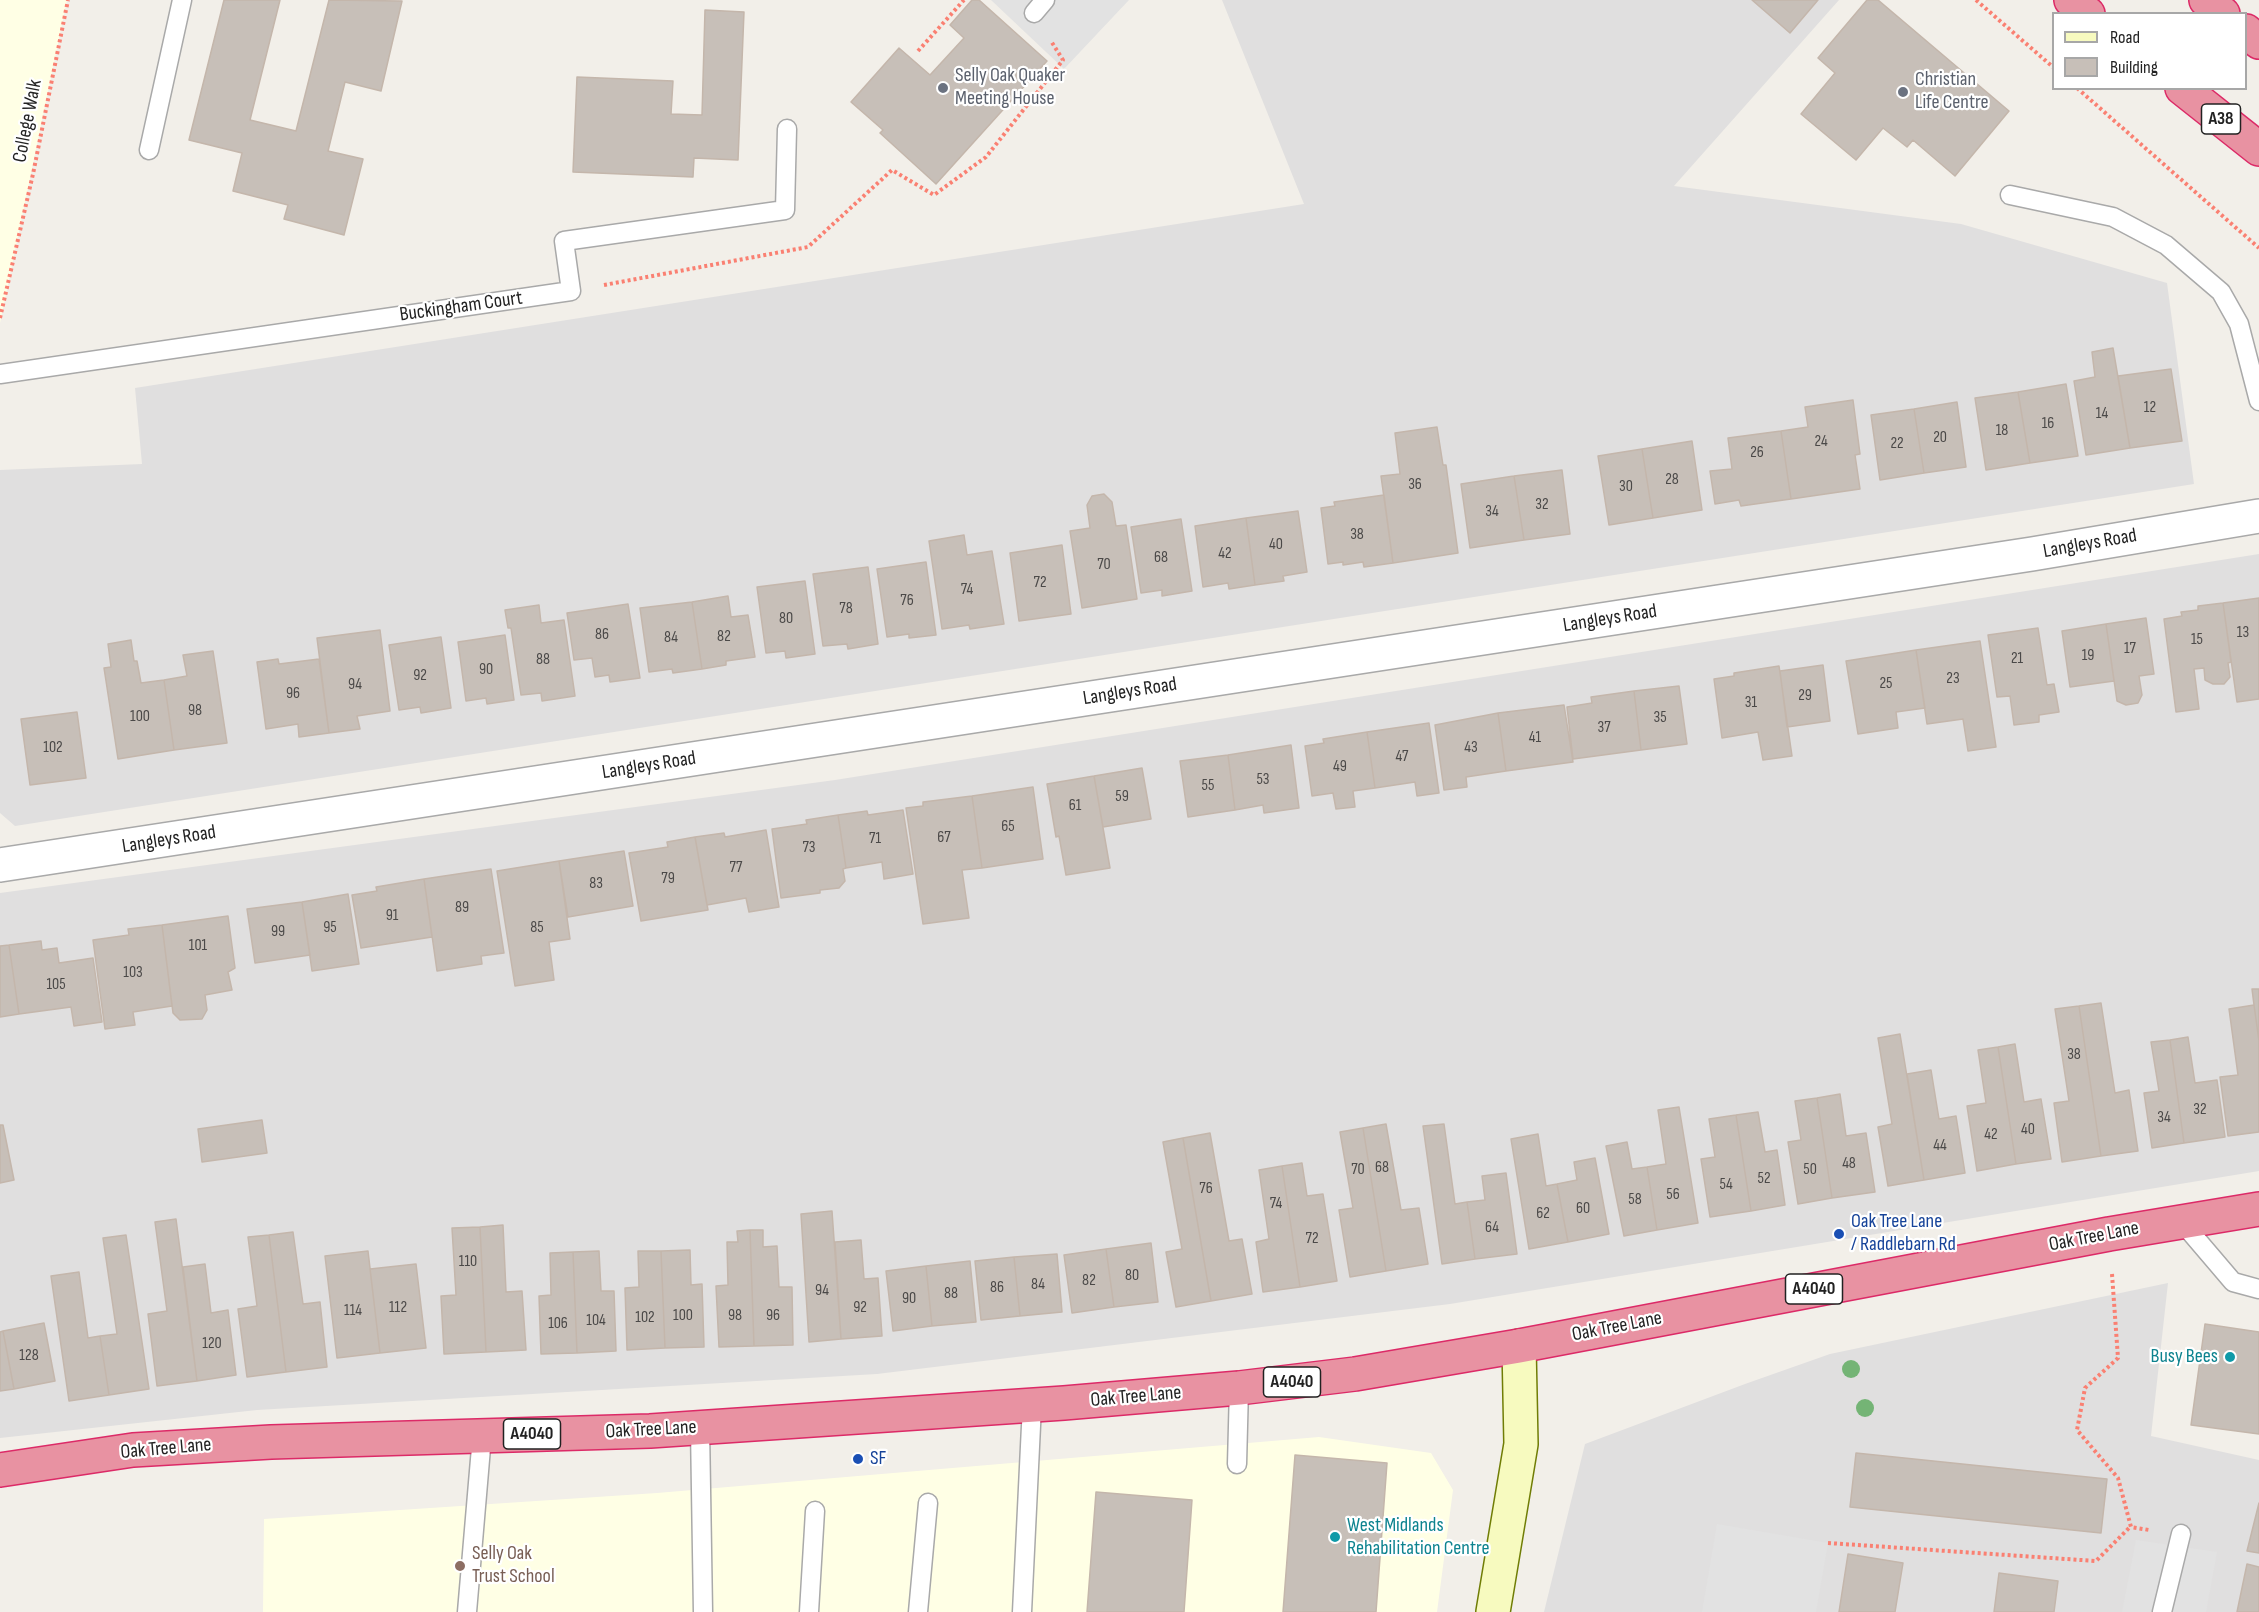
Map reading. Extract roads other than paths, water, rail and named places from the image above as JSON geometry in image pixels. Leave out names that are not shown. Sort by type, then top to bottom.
[{"type":"highway","points":[[2071,0],[2086,12]]},
{"type":"highway","points":[[2206,0],[2221,12]]},
{"type":"highway","points":[[2247,32],[2259,42]]},
{"type":"highway","name":"A38","points":[[2184,90],[2259,150]]},
{"type":"highway","name":"Oak Tree Lane","points":[[0,1470],[133,1450],[271,1442],[700,1428],[1239,1388],[1355,1374],[1519,1346],[2109,1234],[2259,1209]]},
{"type":"street","name":"Langleys Road","points":[[0,865],[2032,554],[2259,516]]},
{"type":"street","points":[[1493,1612],[1521,1444],[1519,1346]]},
{"type":"lane","points":[[149,150],[182,0]]},
{"type":"lane","name":"Buckingham Court","points":[[0,374],[571,291],[564,241],[785,210],[787,129]]},
{"type":"lane","points":[[2010,195],[2113,217],[2166,245],[2221,292],[2239,324],[2259,401]]},
{"type":"lane","points":[[2181,1221],[2233,1282],[2259,1289]]},
{"type":"lane","points":[[1237,1464],[1239,1388]]},
{"type":"lane","points":[[1022,1612],[1032,1405]]},
{"type":"lane","points":[[700,1428],[703,1612]]},
{"type":"lane","points":[[467,1612],[482,1436]]},
{"type":"lane","points":[[918,1612],[928,1503]]},
{"type":"lane","points":[[809,1612],[814,1511]]},
{"type":"lane","points":[[2162,1612],[2181,1534]]},
{"type":"place","name":"Selly Oak Quaker Meeting House","points":[[943,88]]},
{"type":"place","name":"Christian Life Centre","points":[[1903,92]]},
{"type":"place","name":"Oak Tree Lane / Raddlebarn Rd","points":[[1839,1234]]},
{"type":"place","name":"Busy Bees","points":[[2230,1357]]},
{"type":"place","name":"SF","points":[[858,1459]]},
{"type":"place","name":"West Midlands Rehabilitation Centre","points":[[1335,1537]]},
{"type":"place","name":"Selly Oak Trust School","points":[[460,1566]]}]
